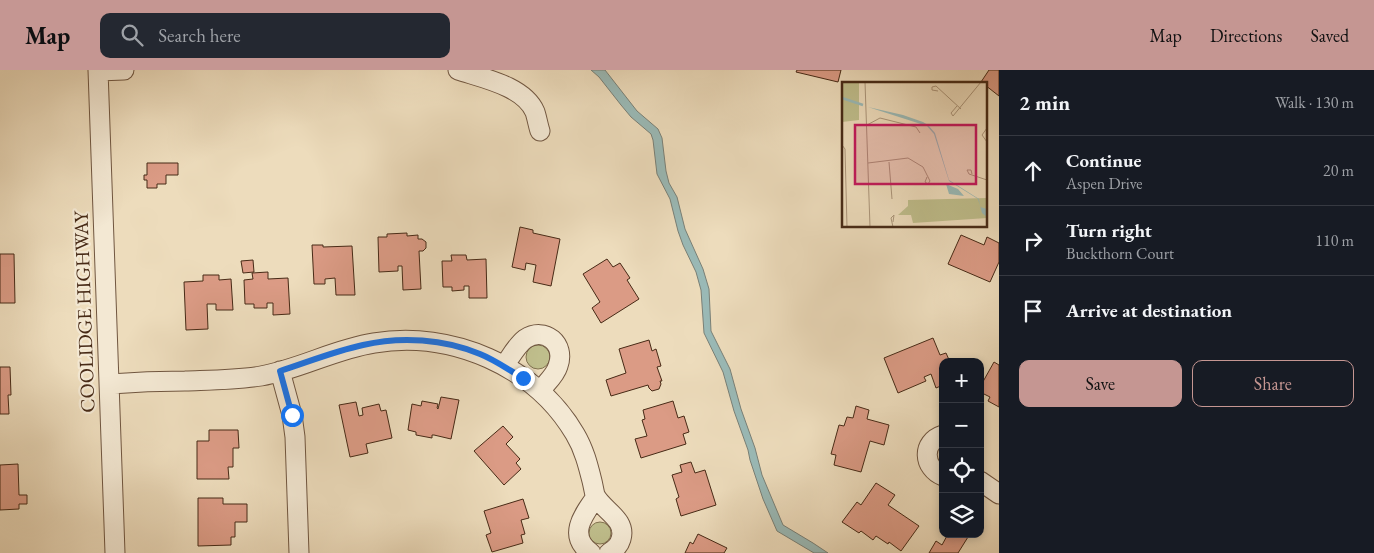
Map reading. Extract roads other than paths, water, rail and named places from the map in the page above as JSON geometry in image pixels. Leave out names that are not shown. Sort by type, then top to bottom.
[{"type":"street","points":[[98,71],[124,70]]},
{"type":"street","points":[[458,70],[504,85],[524,98],[534,111],[540,131]]},
{"type":"street","name":"COOLIDGE HIGHWAY","points":[[98,71],[115,553]]},
{"type":"street","points":[[504,366],[527,338],[534,335],[551,338],[557,344],[560,360],[558,368],[540,391]]},
{"type":"street","points":[[110,384],[228,380],[257,376],[280,371],[364,344],[399,340],[441,342],[480,354],[504,366],[540,391],[562,415],[575,435],[584,454],[596,497],[614,516],[621,529],[622,536],[617,547],[609,553]]},
{"type":"street","points":[[280,371],[292,415],[295,437],[299,553]]},
{"type":"street","points":[[939,436],[931,442],[927,456],[928,462],[934,471],[939,474]]},
{"type":"street","points":[[984,484],[999,494]]},
{"type":"street","points":[[591,553],[580,542],[578,529],[596,497]]},
{"type":"water","points":[[591,70],[605,70],[637,111],[658,129],[662,138],[669,183],[677,197],[685,229],[703,269],[709,289],[711,331],[730,369],[762,475],[783,525],[828,553],[814,553],[777,531],[763,499],[723,372],[704,333],[701,290],[696,272],[678,231],[670,199],[657,174],[651,134],[631,117],[599,77]]}]
